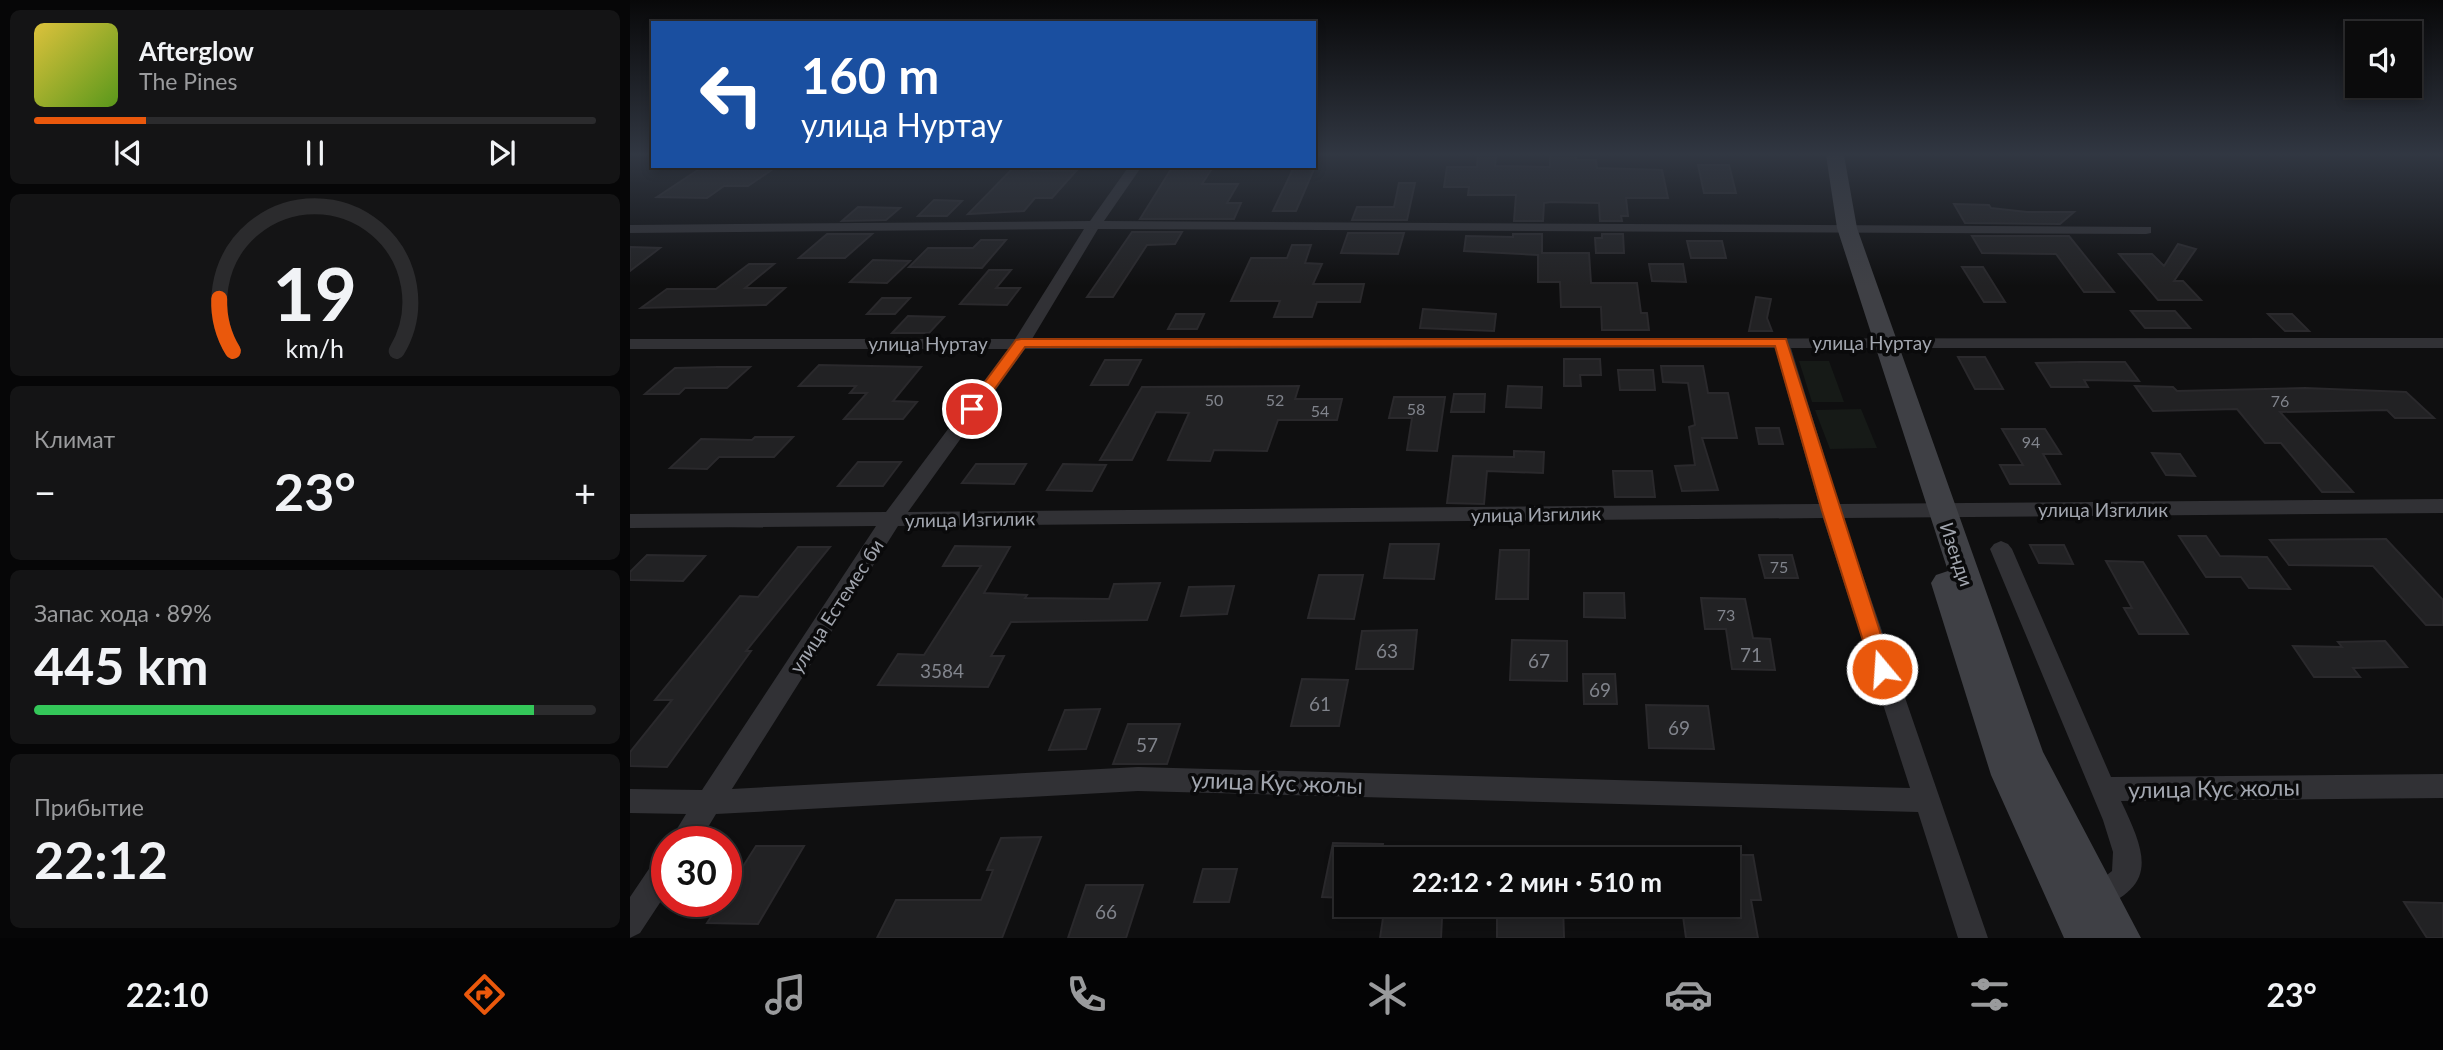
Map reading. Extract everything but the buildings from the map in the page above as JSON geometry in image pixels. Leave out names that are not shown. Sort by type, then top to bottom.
[{"type":"street","name":"улица Естемес би","points":[[694,826],[891,520],[1021,343],[1113,199]]},
{"type":"street","name":"Изенди","points":[[1833,199],[1877,342],[1933,510],[2082,898],[2086,938]]},
{"type":"street","name":"Изенди","points":[[1839,199],[1841,228]]},
{"type":"street","points":[[630,229],[1094,225],[2146,230]]},
{"type":"street","points":[[1781,342],[1830,511],[1973,938]]},
{"type":"street","name":"улица Нуртау","points":[[630,344],[2443,343]]},
{"type":"street","name":"улица Изгилик","points":[[630,521],[2443,506]]},
{"type":"street","points":[[2001,549],[2103,789]]},
{"type":"street","name":"улица Кус жолы","points":[[630,801],[710,802],[1138,779],[1925,800]]},
{"type":"street","name":"улица Кус жолы","points":[[2082,898],[2120,883],[2129,867],[2128,848],[2103,789],[2443,786]]},
{"type":"street","points":[[630,923],[651,891]]},
{"type":"street","name":"Изенди","points":[[2082,898],[2119,938]]},
{"type":"shaded area","points":[[1799,361],[1829,361],[1844,402],[1812,402]]},
{"type":"shaded area","points":[[1861,409],[1877,448],[1830,449],[1815,410]]},
{"type":"route","points":[[972,409],[1021,343],[1781,342],[1830,511],[1882,669]]}]
